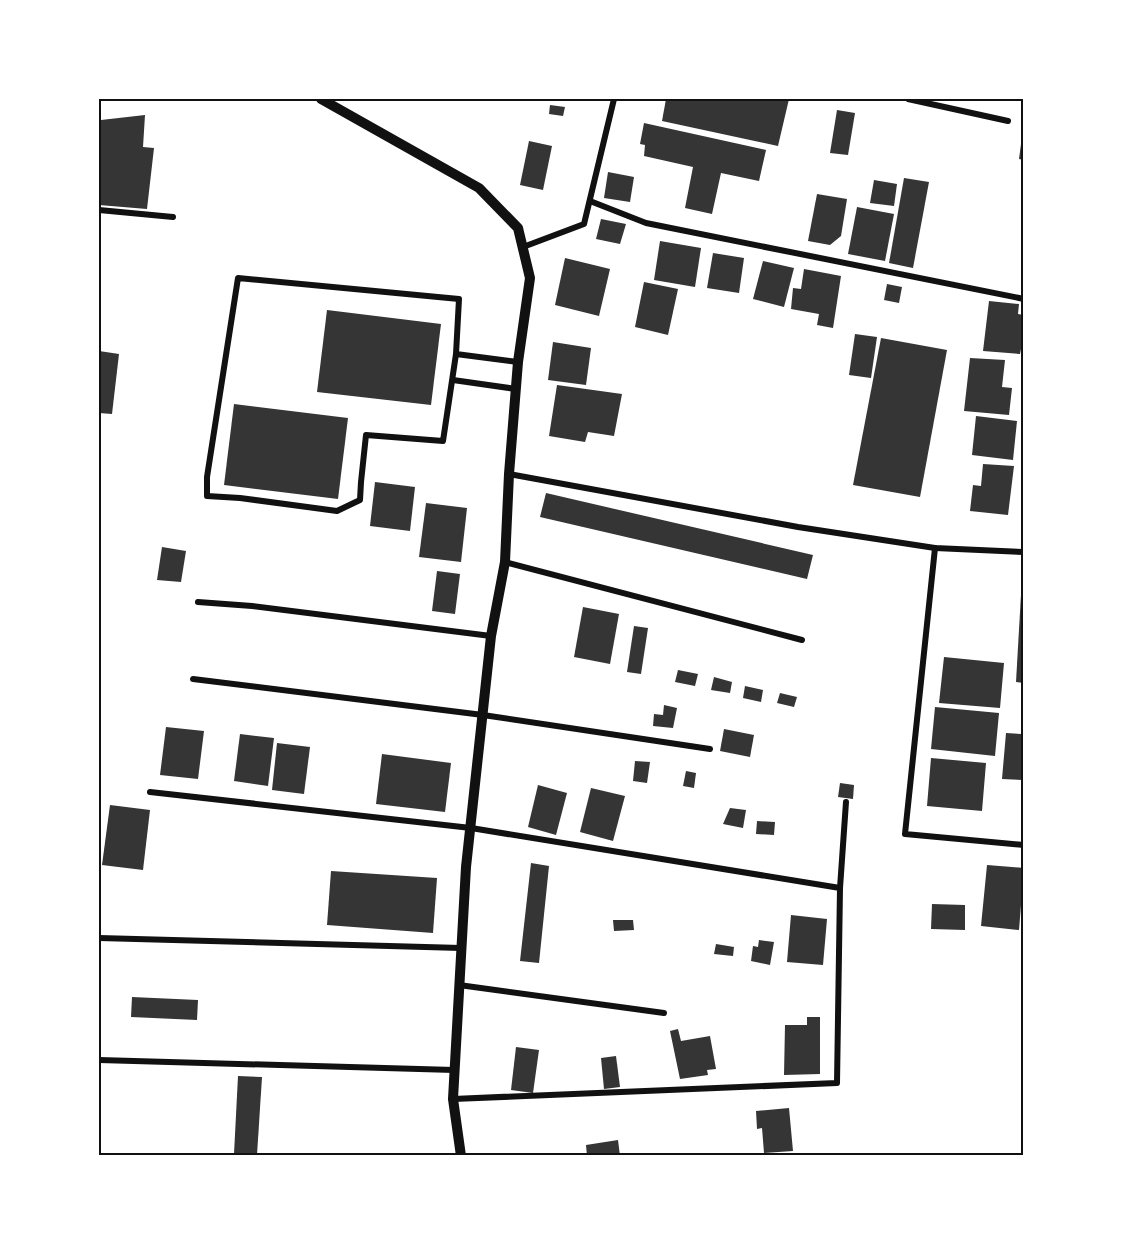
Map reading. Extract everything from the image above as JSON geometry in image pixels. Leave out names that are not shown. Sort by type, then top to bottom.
[{"type":"street","points":[[321,99],[479,188],[518,228],[530,278],[518,362],[505,562],[491,636],[466,867],[453,1100],[461,1156]]},
{"type":"street","points":[[523,248],[584,224],[614,99]]},
{"type":"street","points":[[908,99],[1008,121]]},
{"type":"street","points":[[590,201],[646,223],[1024,299]]},
{"type":"street","points":[[99,210],[173,218]]},
{"type":"street","points":[[238,278],[459,299],[453,380],[443,441],[366,435],[360,500],[337,511],[207,496],[207,477],[238,278]]},
{"type":"street","points":[[456,354],[518,362]]},
{"type":"street","points":[[453,380],[516,388]]},
{"type":"street","points":[[509,474],[798,527],[935,548],[1024,552]]},
{"type":"street","points":[[935,548],[905,834],[1024,845]]},
{"type":"street","points":[[505,562],[802,640]]},
{"type":"street","points":[[198,602],[252,606],[491,636]]},
{"type":"street","points":[[193,679],[483,715],[710,749]]},
{"type":"street","points":[[150,792],[471,828],[840,888]]},
{"type":"street","points":[[453,1100],[837,1083],[840,888],[846,802]]},
{"type":"street","points":[[99,938],[461,948]]},
{"type":"street","points":[[459,985],[664,1013]]},
{"type":"street","points":[[99,1060],[454,1070]]},
{"type":"building","points":[[666,99],[789,99],[778,146],[662,121]]},
{"type":"building","points":[[550,105],[565,107],[563,116],[549,114]]},
{"type":"building","points":[[837,110],[855,113],[848,155],[830,153]]},
{"type":"building","points":[[145,115],[143,147],[154,148],[147,209],[99,205],[101,120]]},
{"type":"building","points":[[644,123],[766,150],[759,181],[721,173],[712,214],[685,208],[693,167],[644,156],[645,145],[640,144]]},
{"type":"building","points":[[529,141],[552,146],[543,190],[520,185]]},
{"type":"building","points":[[1021,144],[1024,144],[1024,160],[1019,159]]},
{"type":"building","points":[[608,172],[634,177],[630,202],[604,198]]},
{"type":"building","points":[[904,178],[929,182],[913,268],[889,263]]},
{"type":"building","points":[[874,180],[897,184],[894,206],[870,203]]},
{"type":"building","points":[[817,194],[847,199],[841,236],[830,245],[808,241]]},
{"type":"building","points":[[857,207],[894,214],[885,261],[848,254]]},
{"type":"building","points":[[601,219],[626,224],[620,244],[596,239]]},
{"type":"building","points":[[660,241],[701,248],[695,287],[654,280]]},
{"type":"building","points":[[713,253],[744,258],[739,293],[707,288]]},
{"type":"building","points":[[565,258],[610,269],[599,316],[555,305]]},
{"type":"building","points":[[763,261],[794,268],[784,307],[753,299]]},
{"type":"building","points":[[804,269],[841,276],[833,328],[817,325],[819,314],[791,309],[793,288],[801,289]]},
{"type":"building","points":[[644,282],[678,289],[668,335],[635,327]]},
{"type":"building","points":[[887,284],[902,287],[899,303],[884,300]]},
{"type":"building","points":[[989,301],[1019,304],[1018,314],[1024,315],[1024,349],[1021,349],[1020,354],[983,351]]},
{"type":"building","points":[[327,310],[441,324],[431,405],[317,392]]},
{"type":"building","points":[[855,334],[877,337],[871,378],[849,375]]},
{"type":"building","points":[[881,338],[947,350],[920,497],[853,485]]},
{"type":"building","points":[[553,342],[591,348],[586,385],[548,380]]},
{"type":"building","points":[[99,351],[119,354],[112,414],[99,413]]},
{"type":"building","points":[[970,358],[1005,360],[1002,387],[1012,388],[1009,415],[964,411]]},
{"type":"building","points":[[557,385],[622,394],[614,436],[588,432],[585,442],[549,436]]},
{"type":"building","points":[[234,404],[348,418],[338,499],[224,485]]},
{"type":"building","points":[[976,416],[1017,421],[1013,460],[972,455]]},
{"type":"building","points":[[983,464],[1014,466],[1008,515],[970,511],[973,485],[981,486]]},
{"type":"building","points":[[375,482],[415,487],[410,531],[370,526]]},
{"type":"building","points":[[546,493],[813,555],[807,579],[540,517]]},
{"type":"building","points":[[426,503],[467,508],[461,562],[419,557]]},
{"type":"building","points":[[162,547],[186,551],[181,582],[157,580]]},
{"type":"building","points":[[437,571],[460,574],[455,614],[432,611]]},
{"type":"building","points":[[1022,577],[1024,577],[1024,683],[1016,682]]},
{"type":"building","points":[[583,607],[619,614],[610,664],[574,657]]},
{"type":"building","points":[[634,626],[648,628],[641,674],[627,672]]},
{"type":"building","points":[[944,657],[1004,663],[1000,708],[939,703]]},
{"type":"building","points":[[678,670],[698,674],[695,686],[675,682]]},
{"type":"building","points":[[714,677],[732,682],[730,693],[711,690]]},
{"type":"building","points":[[745,686],[763,690],[761,702],[743,698]]},
{"type":"building","points":[[780,693],[797,697],[794,707],[777,703]]},
{"type":"building","points":[[664,705],[677,708],[673,728],[653,726],[654,714],[663,715]]},
{"type":"building","points":[[935,707],[999,713],[995,756],[931,749]]},
{"type":"building","points":[[166,727],[204,731],[198,779],[160,775]]},
{"type":"building","points":[[724,729],[754,735],[750,757],[720,751]]},
{"type":"building","points":[[1023,729],[1024,780],[1002,779],[1006,733],[1022,734]]},
{"type":"building","points":[[240,734],[274,738],[268,786],[234,781]]},
{"type":"building","points":[[277,743],[310,747],[304,794],[272,790]]},
{"type":"building","points":[[382,754],[451,763],[445,812],[376,804]]},
{"type":"building","points":[[931,758],[986,763],[982,811],[927,806]]},
{"type":"building","points":[[635,761],[650,762],[647,783],[633,781]]},
{"type":"building","points":[[686,771],[696,773],[694,788],[683,786]]},
{"type":"building","points":[[840,783],[854,785],[853,799],[838,797]]},
{"type":"building","points":[[538,785],[567,793],[556,835],[528,827]]},
{"type":"building","points":[[591,788],[625,796],[613,841],[580,832]]},
{"type":"building","points":[[110,805],[150,810],[143,870],[102,865]]},
{"type":"building","points":[[730,808],[746,810],[743,828],[723,824]]},
{"type":"building","points":[[757,821],[775,822],[774,835],[756,834]]},
{"type":"building","points":[[531,863],[549,866],[539,963],[520,961]]},
{"type":"building","points":[[987,865],[1024,868],[1019,930],[981,926]]},
{"type":"building","points":[[331,871],[437,878],[433,933],[327,925]]},
{"type":"building","points":[[932,904],[965,905],[965,930],[931,929]]},
{"type":"building","points":[[791,915],[827,919],[823,965],[787,962]]},
{"type":"building","points":[[613,920],[633,920],[634,930],[614,931]]},
{"type":"building","points":[[759,940],[774,942],[770,965],[751,961],[753,946],[758,947]]},
{"type":"building","points":[[716,944],[734,947],[733,956],[714,954]]},
{"type":"building","points":[[132,997],[198,1000],[197,1020],[131,1017]]},
{"type":"building","points":[[807,1017],[820,1017],[820,1074],[784,1075],[785,1025],[807,1025]]},
{"type":"building","points":[[678,1029],[681,1041],[710,1036],[716,1069],[707,1070],[708,1075],[680,1079],[670,1031]]},
{"type":"building","points":[[516,1047],[539,1050],[533,1093],[511,1090]]},
{"type":"building","points":[[616,1056],[620,1087],[604,1089],[601,1058]]},
{"type":"building","points":[[238,1076],[262,1077],[257,1155],[234,1154]]},
{"type":"building","points":[[789,1108],[793,1151],[764,1153],[762,1128],[757,1129],[756,1111]]},
{"type":"building","points":[[618,1140],[620,1156],[587,1156],[586,1145]]}]
